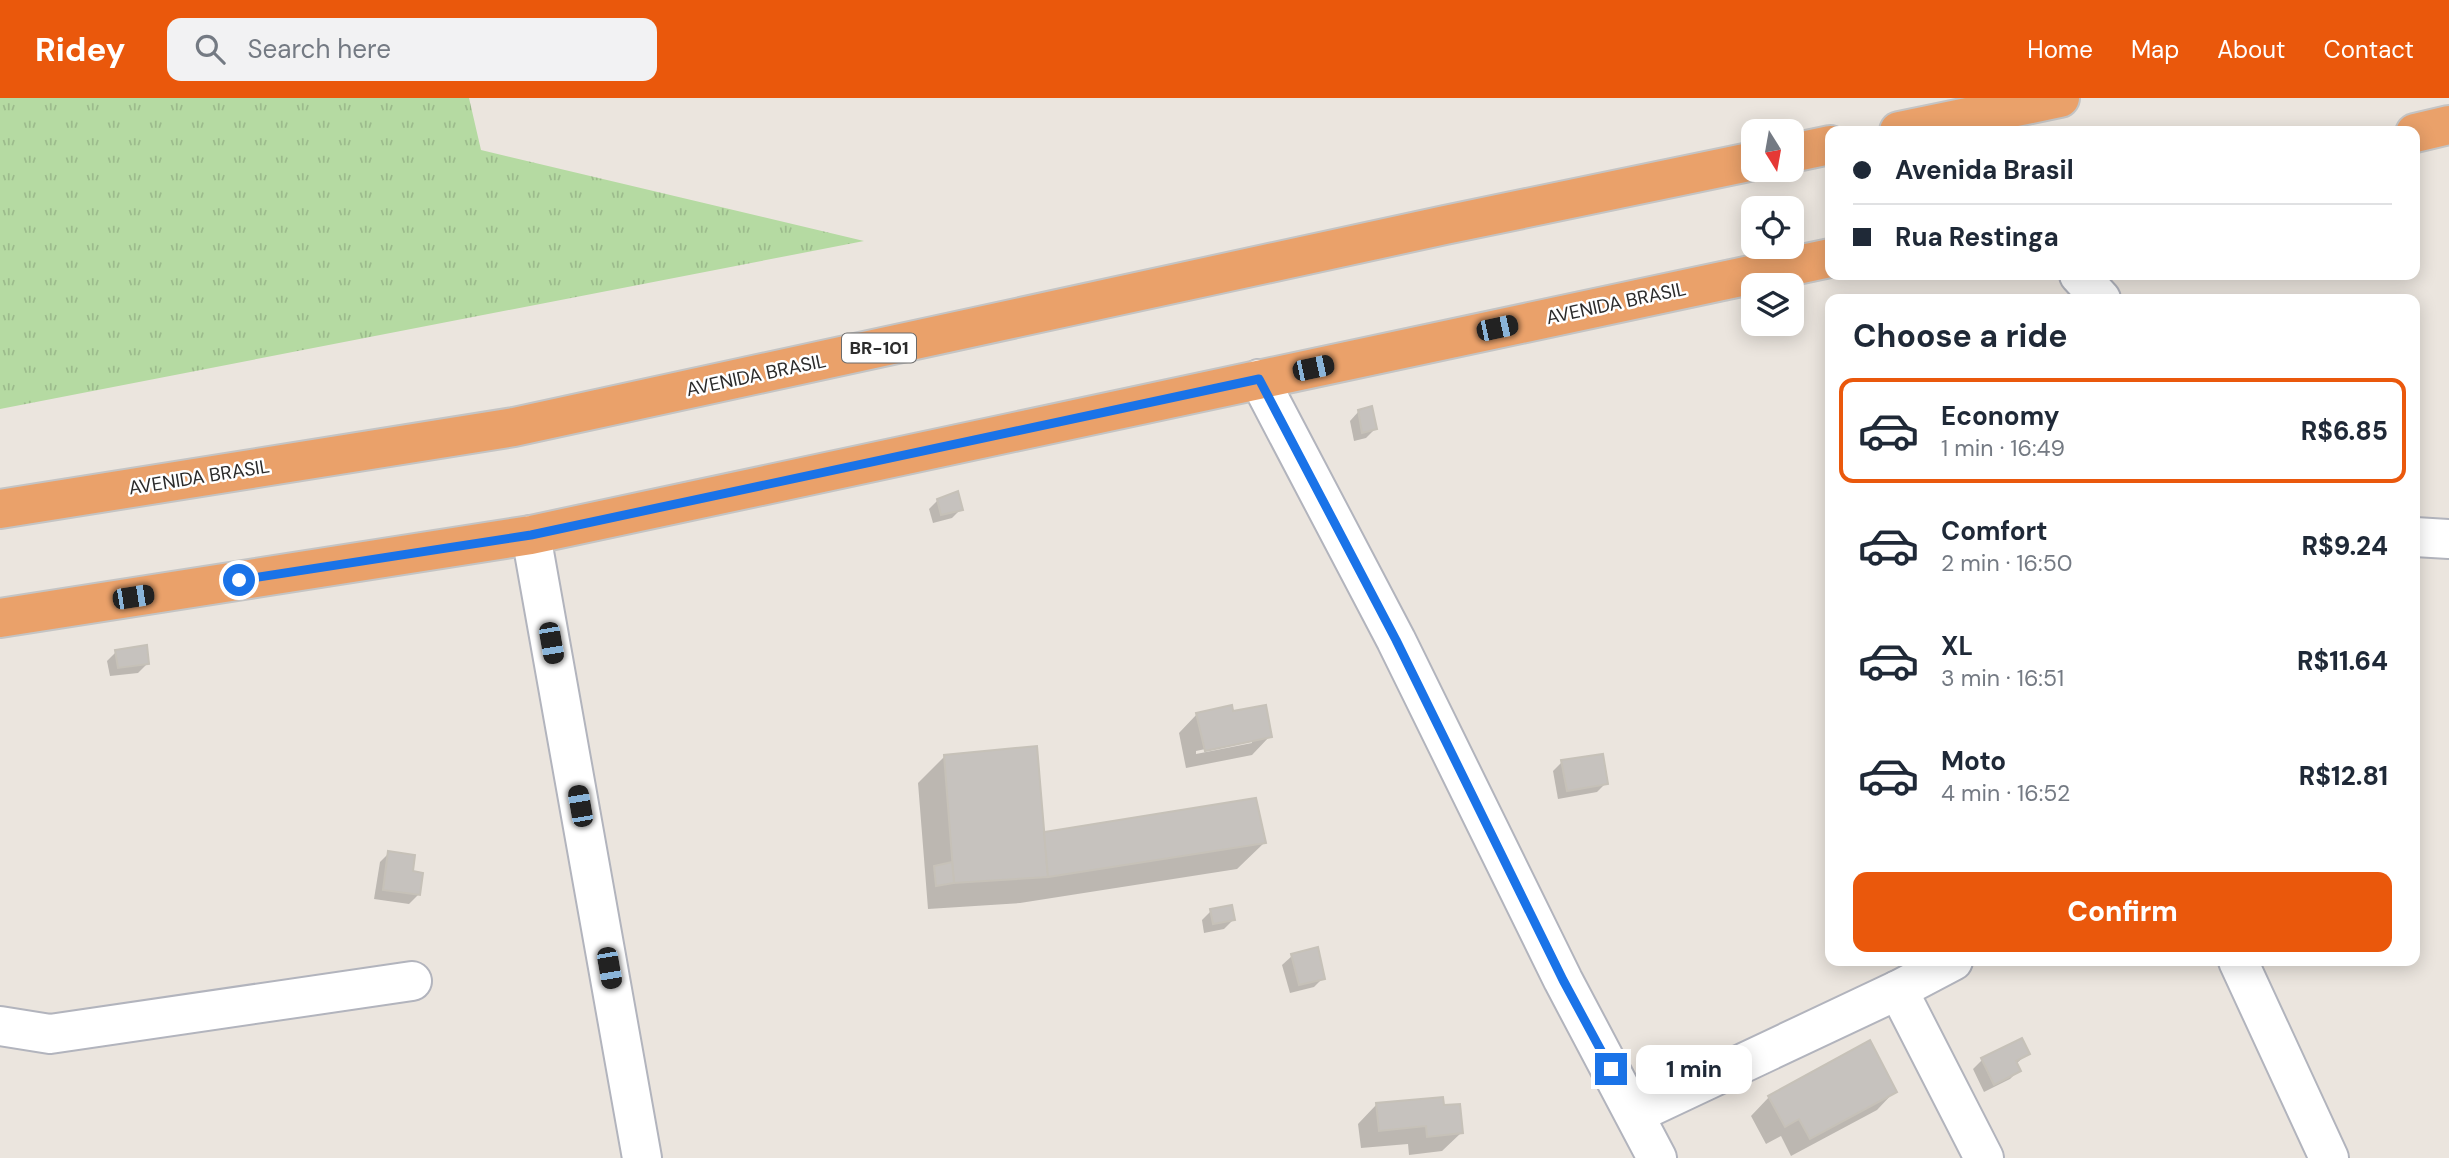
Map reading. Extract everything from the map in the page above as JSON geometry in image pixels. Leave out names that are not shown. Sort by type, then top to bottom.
[{"type":"highway","points":[[1923,126],[2060,98]]},
{"type":"highway","points":[[2420,132],[2449,125]]},
{"type":"highway","points":[[1804,150],[1825,146]]},
{"type":"highway","name":"AVENIDA BRASIL","points":[[0,509],[514,427],[1445,225],[1741,164]]},
{"type":"highway","name":"AVENIDA BRASIL","points":[[0,618],[531,535],[1825,259]]},
{"type":"street","points":[[2084,280],[2096,294]]},
{"type":"street","points":[[1259,379],[1396,640],[1563,980],[1657,1158]]},
{"type":"street","points":[[531,535],[642,1158]]},
{"type":"street","points":[[2420,537],[2449,539]]},
{"type":"street","points":[[1635,1114],[1944,966]]},
{"type":"street","points":[[2240,966],[2329,1158]]},
{"type":"street","points":[[0,1026],[50,1034],[412,981]]},
{"type":"street","points":[[1898,990],[1984,1158]]},
{"type":"green space","points":[[0,98],[469,98],[481,150],[864,241],[0,409]]},
{"type":"building","points":[[1372,406],[1377,429],[1362,433],[1358,410]]},
{"type":"building","points":[[958,491],[963,510],[941,515],[937,499]]},
{"type":"building","points":[[147,645],[149,664],[118,668],[115,650]]},
{"type":"building","points":[[1232,705],[1233,711],[1266,705],[1272,737],[1205,751],[1196,713]]},
{"type":"building","points":[[1037,746],[1048,877],[954,883],[944,755]]},
{"type":"building","points":[[1603,754],[1608,784],[1567,791],[1561,760]]},
{"type":"building","points":[[1256,798],[1266,843],[1048,877],[1044,832]]},
{"type":"building","points":[[388,851],[415,855],[413,871],[423,873],[420,895],[383,890]]},
{"type":"building","points":[[952,862],[954,883],[936,886],[934,866]]},
{"type":"building","points":[[1232,905],[1235,920],[1213,924],[1210,909]]},
{"type":"building","points":[[1318,947],[1325,979],[1299,985],[1291,954]]},
{"type":"building","points":[[2022,1038],[2030,1054],[2016,1061],[2021,1071],[1994,1085],[1981,1058]]},
{"type":"building","points":[[1870,1040],[1897,1092],[1810,1139],[1799,1119],[1785,1127],[1768,1096]]},
{"type":"building","points":[[1443,1097],[1444,1105],[1460,1104],[1463,1133],[1427,1137],[1426,1126],[1379,1131],[1376,1103]]},
{"type":"route","points":[[239,580],[531,535],[1259,379],[1396,640],[1563,980],[1611,1069]]}]
